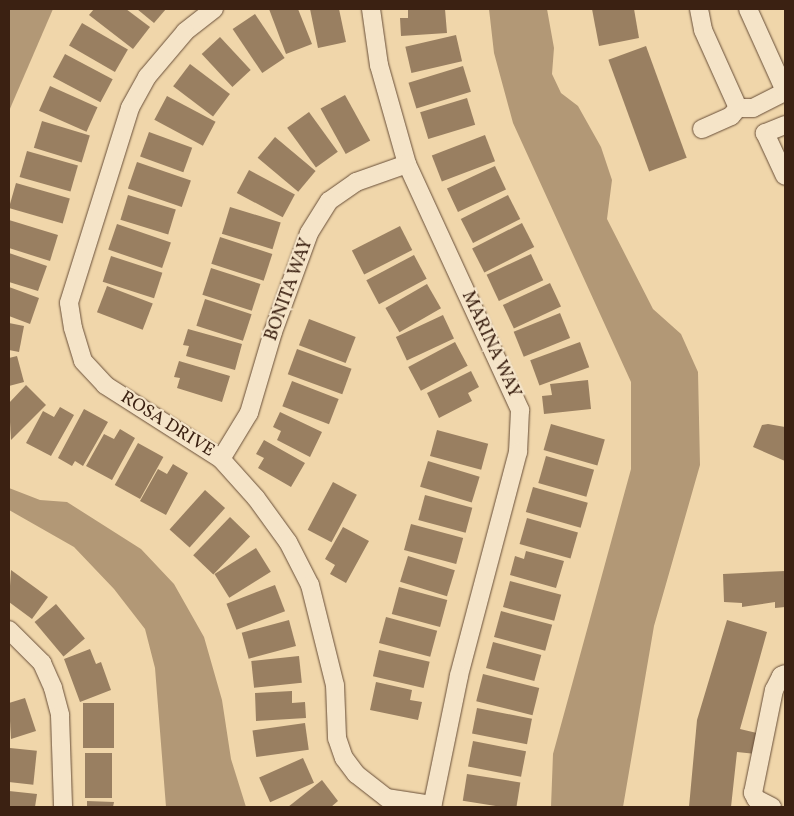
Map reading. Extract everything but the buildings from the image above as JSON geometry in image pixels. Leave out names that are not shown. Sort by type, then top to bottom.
[{"type":"street","name":"ROSA DRIVE","points":[[214,9],[185,32],[148,77],[130,108],[116,143],[69,303],[83,361],[105,385],[221,460],[256,498],[288,542],[310,585],[324,629],[335,685],[338,738],[344,758],[356,774],[387,798],[432,806]]},
{"type":"street","name":"MARINA WAY","points":[[371,9],[379,65],[407,164],[520,410],[518,452],[459,676],[432,806]]},
{"type":"street","points":[[698,9],[703,30],[738,108]]},
{"type":"street","points":[[702,130],[730,116],[738,108],[753,108],[785,91],[748,9]]},
{"type":"street","points":[[785,124],[765,133],[785,176]]},
{"type":"street","name":"BONITA WAY","points":[[221,460],[249,413],[273,332],[309,233],[329,201],[356,182],[407,164]]},
{"type":"street","points":[[9,630],[42,663],[60,714],[63,807]]},
{"type":"street","points":[[772,807],[756,798],[754,793],[774,690],[780,676],[785,674]]},
{"type":"shaded area","points":[[9,9],[53,9],[9,111]]},
{"type":"shaded area","points":[[489,9],[547,9],[554,48],[552,74],[561,93],[578,106],[601,147],[612,180],[607,219],[653,309],[681,334],[698,372],[700,465],[654,626],[623,807],[551,807],[553,754],[631,469],[631,382],[513,123],[494,53]]},
{"type":"shaded area","points":[[9,488],[40,500],[67,502],[141,549],[174,584],[204,637],[222,700],[231,759],[246,807],[166,807],[155,668],[145,629],[114,589],[74,547],[9,510]]}]
